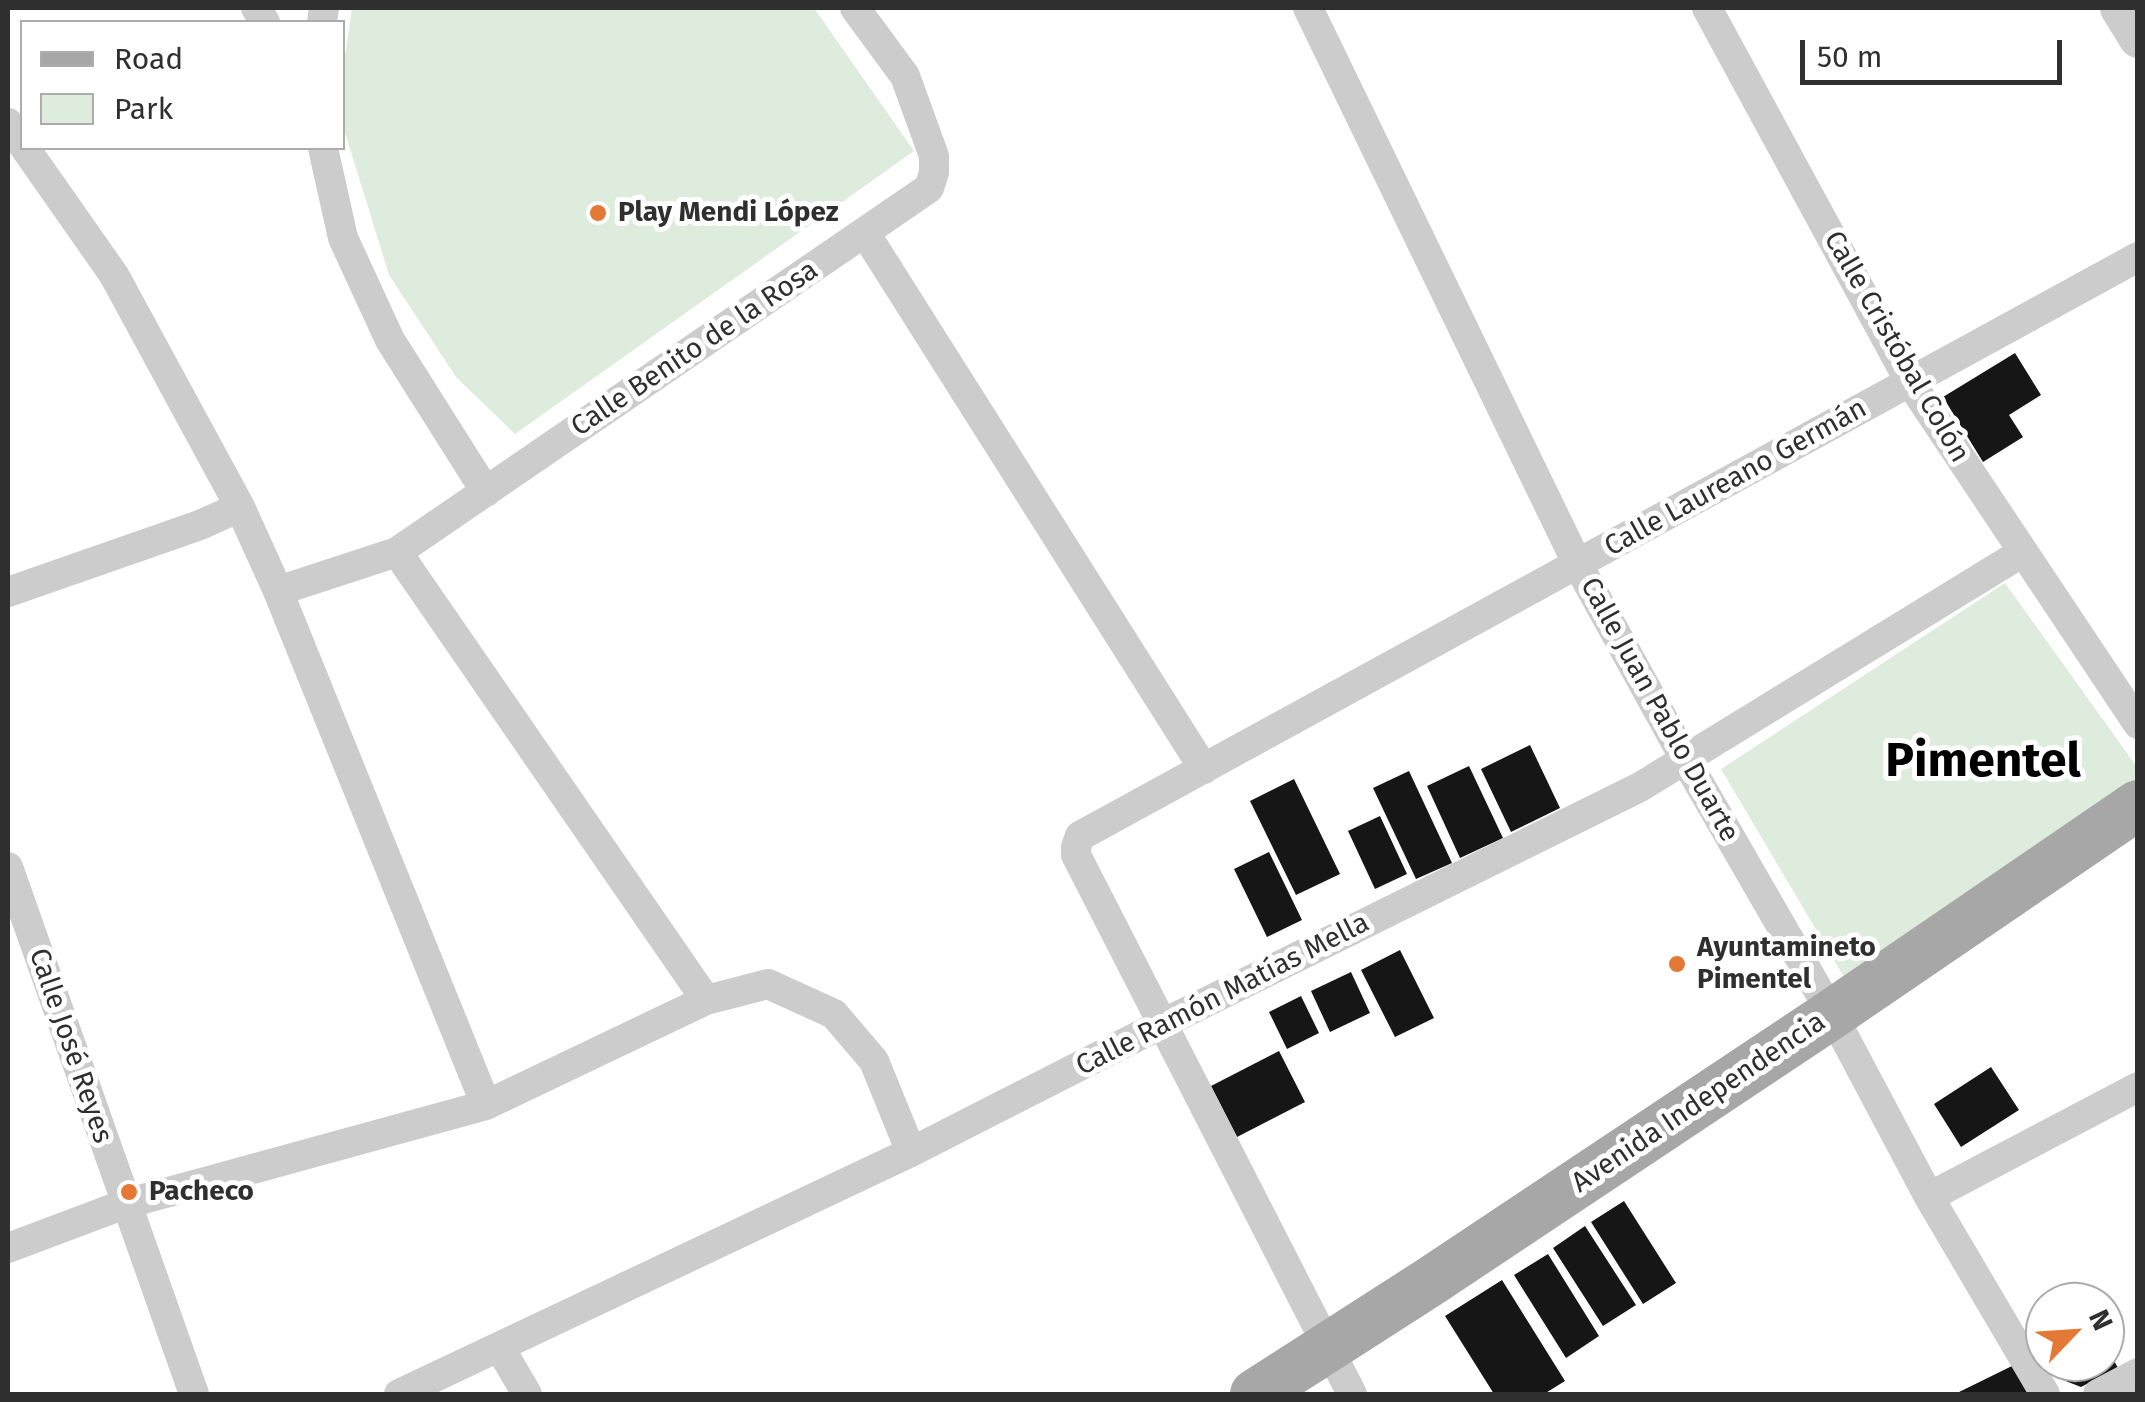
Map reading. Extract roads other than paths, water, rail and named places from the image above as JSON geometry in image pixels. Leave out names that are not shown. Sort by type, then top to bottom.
[{"type":"main road","name":"Avenida Independencia","points":[[1256,1394],[1832,1014],[2138,804]]},
{"type":"street","name":"Calle Benito de la Rosa","points":[[278,591],[397,552],[929,188],[934,156],[905,76],[855,8]]},
{"type":"street","name":"Calle Juan Pablo Duarte","points":[[1308,8],[1578,565],[1832,1014],[1930,1197],[2045,1394]]},
{"type":"street","name":"Calle Cristóbal Colón","points":[[1707,8],[1910,382],[2138,724]]},
{"type":"street","points":[[2119,8],[2138,39]]},
{"type":"street","points":[[27,150],[114,276],[240,507],[278,591],[486,1105]]},
{"type":"street","points":[[322,150],[343,238],[390,340],[486,492]]},
{"type":"street","points":[[865,233],[1204,769]]},
{"type":"street","name":"Calle Laureano Germán","points":[[1162,1024],[1076,855],[1080,836],[2138,256]]},
{"type":"street","points":[[8,592],[200,526],[240,507]]},
{"type":"street","points":[[397,552],[706,1000]]},
{"type":"street","name":"Calle Ramón Matías Mella","points":[[400,1394],[911,1152],[1640,787],[2023,552]]},
{"type":"street","name":"Calle José Reyes","points":[[8,867],[194,1394]]},
{"type":"street","points":[[8,1248],[125,1204],[486,1105],[706,1000],[768,984],[834,1014],[874,1061],[911,1152]]},
{"type":"street","points":[[1162,1024],[1352,1394]]},
{"type":"street","points":[[1930,1197],[2138,1087]]},
{"type":"street","points":[[500,1348],[528,1394]]},
{"type":"street","points":[[2098,1394],[2138,1374]]},
{"type":"place","name":"Play Mendi López","points":[[598,213]]},
{"type":"place","name":"Ayuntamineto Pimentel","points":[[1677,964]]},
{"type":"place","name":"Pacheco","points":[[129,1192]]},
{"type":"district","name":"Pimentel","points":[[1983,763]]}]
